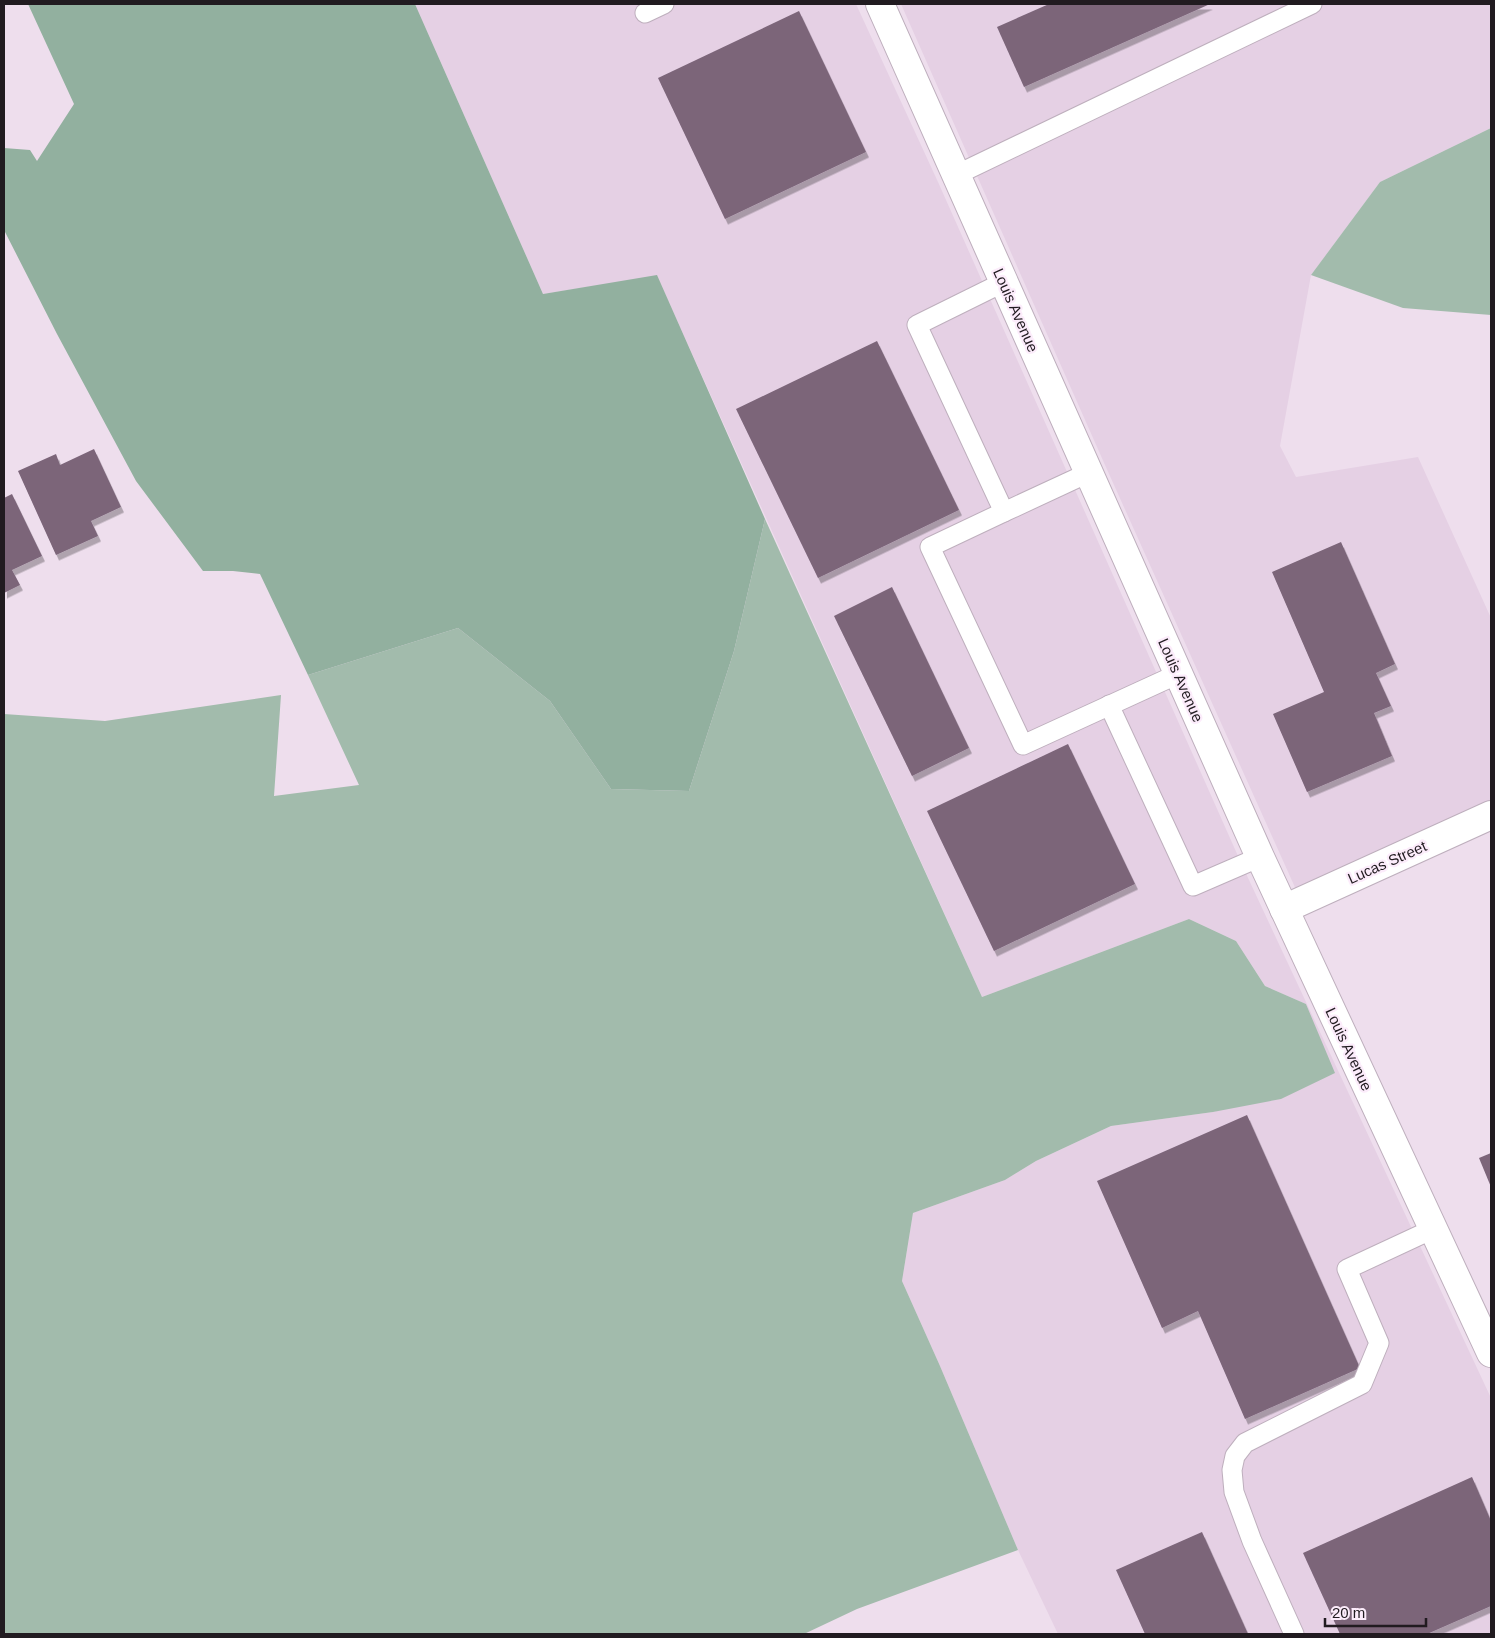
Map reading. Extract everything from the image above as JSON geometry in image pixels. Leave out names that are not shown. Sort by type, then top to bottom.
[{"type":"street","name":"Louis Avenue","points":[[880,4],[1260,857],[1491,1353]]},
{"type":"street","name":"Lucas Street","points":[[1284,909],[1491,815]]},
{"type":"lane","points":[[645,13],[664,4]]},
{"type":"lane","points":[[956,174],[1312,4]]},
{"type":"lane","points":[[1004,282],[917,325],[1004,512]]},
{"type":"lane","points":[[1088,474],[930,547],[1023,745],[1178,674]]},
{"type":"lane","points":[[1109,705],[1193,886],[1260,857]]},
{"type":"lane","points":[[1294,1634],[1252,1541],[1234,1492],[1232,1470],[1235,1456],[1245,1443],[1362,1384],[1379,1343],[1347,1268],[1433,1229]]},
{"type":"shaded area","points":[[415,4],[856,4],[938,182],[1242,865],[1491,1398],[1491,1634],[1058,1634],[1018,1550],[902,1281],[913,1213],[1005,1180],[1036,1161],[1111,1126],[1213,1112],[1334,1073],[1306,1004],[1265,986],[1236,941],[1189,919],[982,997],[657,276],[543,294]]},
{"type":"shaded area","points":[[901,4],[1491,4],[1491,128],[1380,182],[1311,275],[1280,446],[1296,477],[1418,457],[1491,618],[1491,818],[1302,903]]},
{"type":"green space","points":[[28,4],[415,4],[543,294],[657,275],[765,519],[734,651],[689,791],[611,789],[550,701],[458,628],[308,675],[260,574],[233,571],[203,571],[136,481],[4,230],[4,148],[30,150],[37,161],[74,104]]},
{"type":"green space","points":[[1491,128],[1491,315],[1403,308],[1311,275],[1380,182]]},
{"type":"green space","points":[[765,519],[982,997],[1189,919],[1236,941],[1265,986],[1306,1004],[1335,1073],[1281,1099],[1213,1112],[1111,1126],[1036,1161],[1005,1180],[913,1213],[902,1281],[1018,1550],[857,1609],[804,1634],[4,1634],[4,714],[105,721],[281,695],[274,796],[359,785],[308,675],[458,628],[550,701],[611,789],[689,791],[734,651]]},
{"type":"building","points":[[1049,4],[1210,4],[1024,87],[997,27]]},
{"type":"building","points":[[799,11],[866,152],[725,219],[658,78]]},
{"type":"building","points":[[877,341],[959,510],[818,578],[736,409]]},
{"type":"building","points":[[94,449],[121,507],[91,521],[98,536],[56,555],[18,471],[56,454],[60,465]]},
{"type":"building","points":[[12,494],[42,556],[12,570],[20,585],[4,593],[4,498]]},
{"type":"building","points":[[1341,542],[1395,664],[1376,673],[1391,706],[1374,713],[1392,756],[1307,792],[1273,714],[1324,692],[1272,572]]},
{"type":"building","points":[[892,587],[969,748],[912,776],[834,616]]},
{"type":"building","points":[[1068,744],[1135,884],[994,951],[927,811]]},
{"type":"building","points":[[1247,1115],[1360,1368],[1245,1419],[1198,1311],[1162,1328],[1097,1181]]},
{"type":"building","points":[[1491,1153],[1491,1187],[1479,1158]]},
{"type":"building","points":[[1472,1477],[1491,1521],[1491,1606],[1427,1634],[1340,1634],[1303,1553]]},
{"type":"building","points":[[1202,1532],[1248,1634],[1145,1634],[1116,1570]]}]
